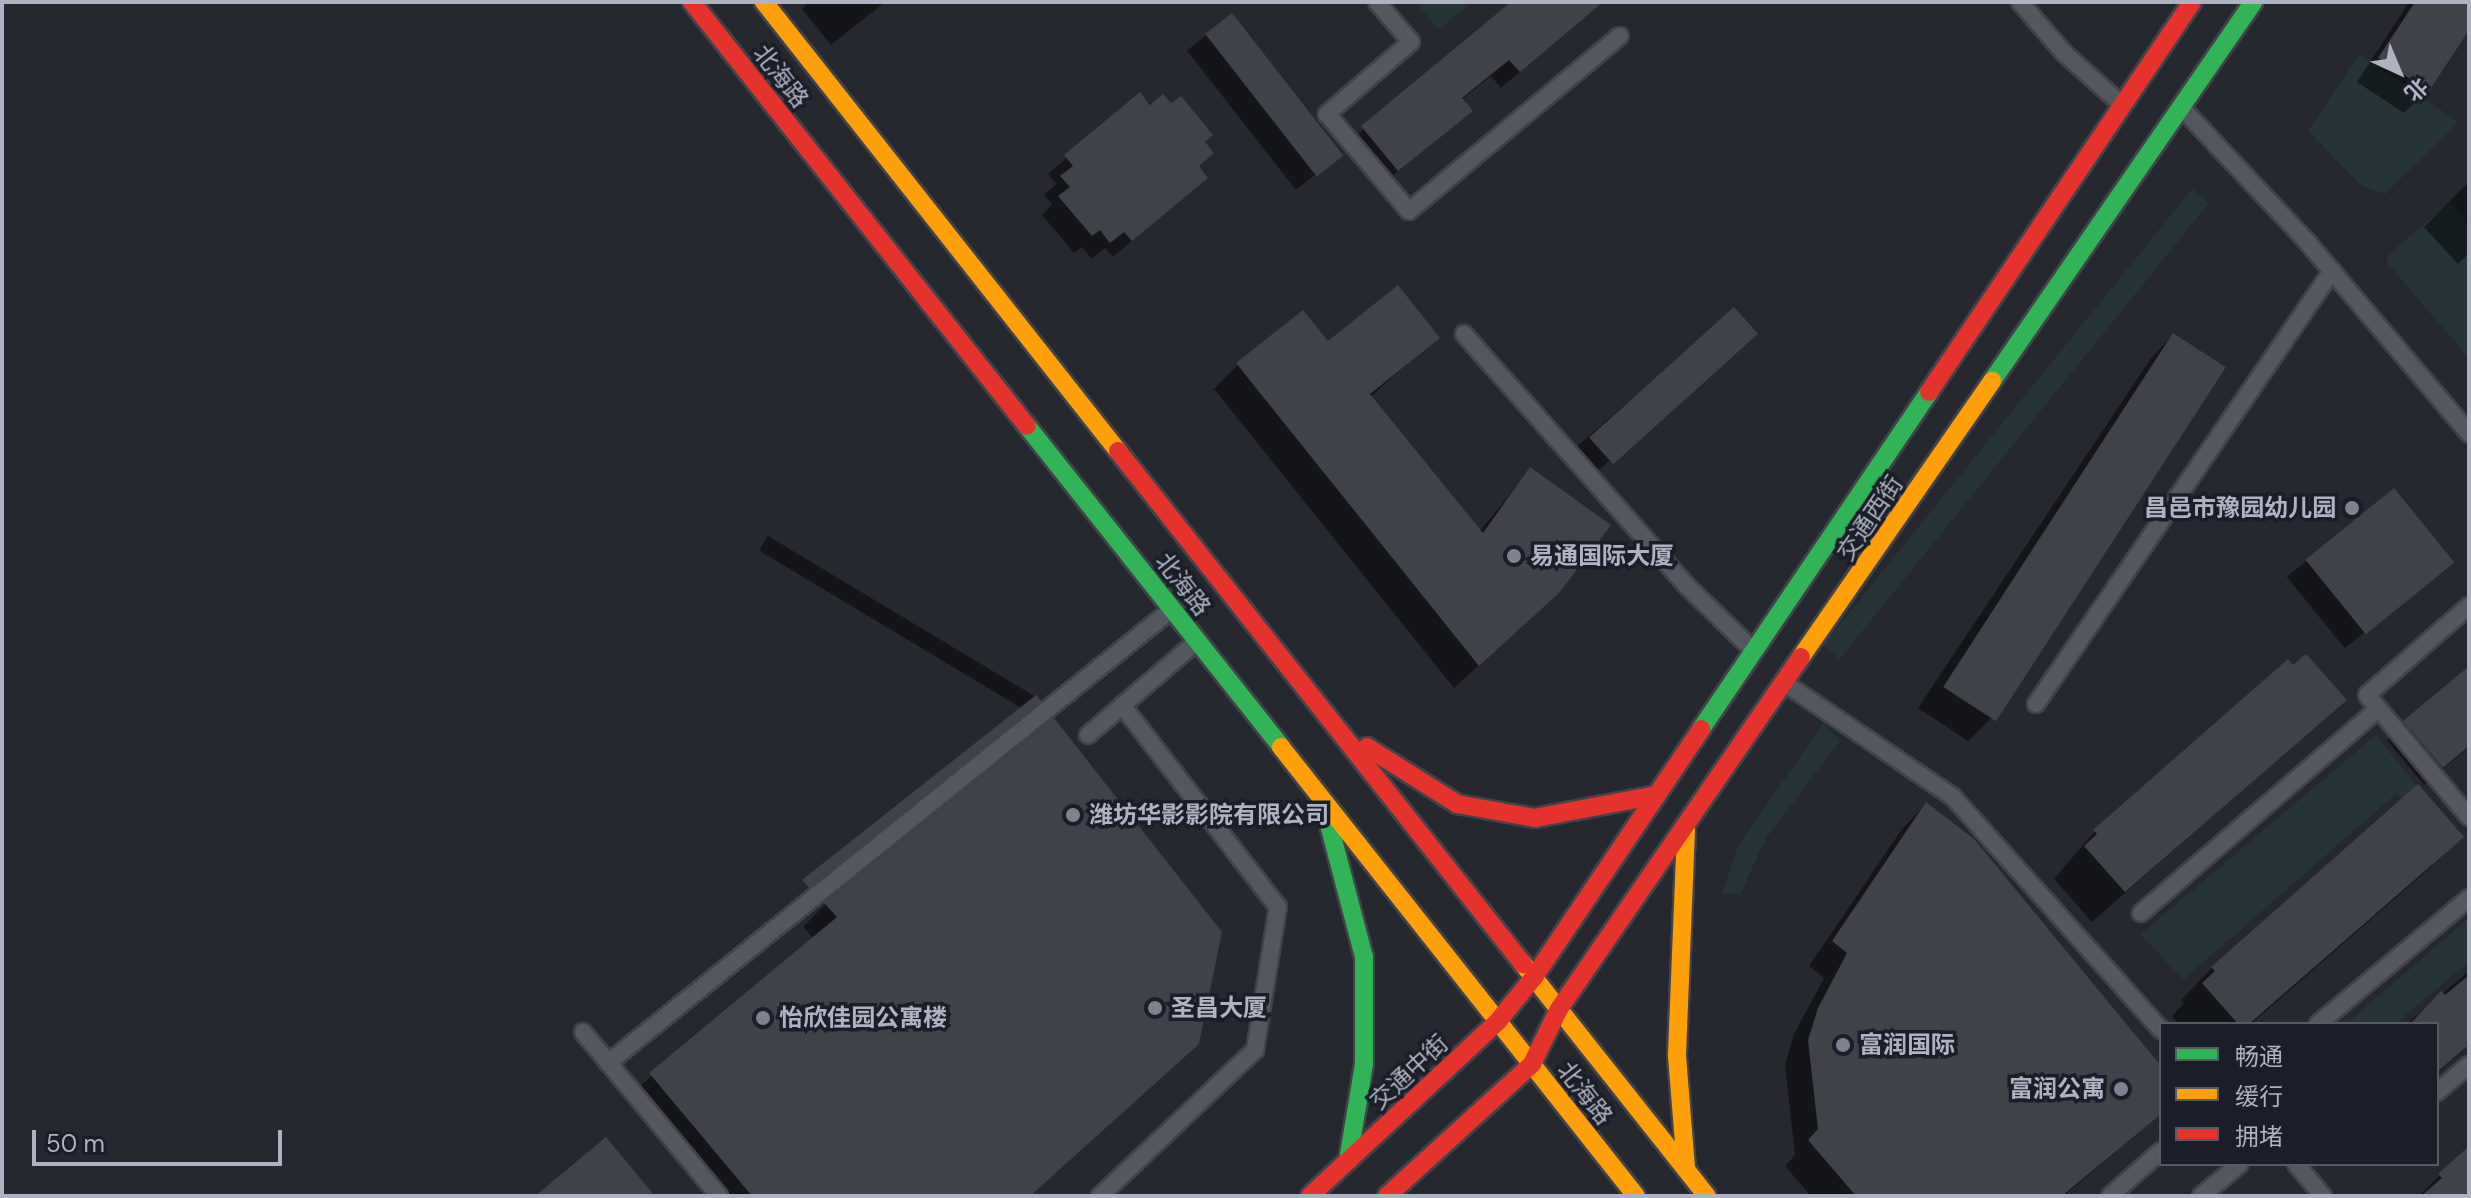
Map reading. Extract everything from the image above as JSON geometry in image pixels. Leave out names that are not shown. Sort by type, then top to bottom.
[{"type":"main road","name":"北海路","points":[[692,2],[1636,1196]]},
{"type":"main road","name":"北海路","points":[[764,2],[1707,1196]]},
{"type":"main road","name":"交通西街","points":[[1534,977],[2192,2]]},
{"type":"main road","name":"交通西街","points":[[1532,1064],[1559,1009],[1686,830],[2253,2]]},
{"type":"main road","points":[[1338,729],[1457,804],[1535,818],[1657,795]]},
{"type":"main road","points":[[1322,799],[1364,957],[1364,1064],[1348,1161]]},
{"type":"main road","points":[[1686,830],[1677,1056],[1686,1169]]},
{"type":"main road","name":"交通中街","points":[[1310,1196],[1498,1021],[1534,977]]},
{"type":"main road","points":[[1387,1196],[1532,1064]]},
{"type":"lane","points":[[1377,2],[1411,42],[1327,114],[1409,211],[1620,36]]},
{"type":"lane","points":[[2020,2],[2064,53],[2122,105]]},
{"type":"lane","points":[[2181,107],[2332,271],[2469,433]]},
{"type":"lane","points":[[2036,704],[2332,271]]},
{"type":"lane","points":[[1464,334],[1685,584],[1754,651]]},
{"type":"lane","points":[[2469,606],[2367,695],[2469,817]]},
{"type":"lane","points":[[608,1063],[1172,609]]},
{"type":"lane","points":[[1088,735],[1197,640]]},
{"type":"lane","points":[[1786,684],[1953,797],[2159,1028]]},
{"type":"lane","points":[[1100,1196],[1255,1050],[1278,907],[1122,705]]},
{"type":"lane","points":[[2141,913],[2378,709]]},
{"type":"lane","points":[[2456,801],[2469,789]]},
{"type":"lane","points":[[2320,1022],[2469,898]]},
{"type":"lane","points":[[583,1032],[719,1196]]},
{"type":"lane","points":[[2439,1090],[2469,1065]]},
{"type":"lane","points":[[2110,1196],[2159,1153]]},
{"type":"lane","points":[[2201,1196],[2238,1166]]},
{"type":"lane","points":[[2298,1166],[2323,1196]]},
{"type":"shaded area","points":[[1416,2],[1472,2],[1438,30]]},
{"type":"shaded area","points":[[2359,54],[2458,122],[2385,194],[2362,186],[2308,131]]},
{"type":"shaded area","points":[[2192,189],[2209,203],[1840,659],[1823,645]]},
{"type":"shaded area","points":[[2450,202],[2469,226],[2469,358],[2387,263],[2387,256]]},
{"type":"shaded area","points":[[1823,724],[1840,741],[1766,838],[1740,894],[1722,894],[1739,844]]},
{"type":"shaded area","points":[[2376,735],[2417,786],[2403,799],[2397,793],[2183,980],[2141,934]]},
{"type":"shaded area","points":[[2469,918],[2469,962],[2397,1022],[2348,1022]]},
{"type":"building","points":[[1511,2],[1603,2],[1520,72],[1509,60],[1462,98],[1473,111],[1398,171],[1361,126]]},
{"type":"building","points":[[2415,2],[2469,2],[2469,30],[2429,91],[2378,58]]},
{"type":"building","points":[[1232,13],[1343,156],[1317,177],[1205,34]]},
{"type":"building","points":[[1140,92],[1150,105],[1163,94],[1171,103],[1181,96],[1213,135],[1205,142],[1214,153],[1199,166],[1208,178],[1132,241],[1124,232],[1110,243],[1100,230],[1092,236],[1058,196],[1070,187],[1060,176],[1073,166],[1064,155]]},
{"type":"building","points":[[1398,285],[1440,338],[1370,394],[1483,533],[1530,467],[1611,525],[1559,593],[1479,666],[1236,363],[1303,310],[1328,341]]},
{"type":"building","points":[[1734,307],[1758,334],[1613,464],[1589,437]]},
{"type":"building","points":[[2173,333],[2226,367],[1996,721],[1943,687]]},
{"type":"building","points":[[2394,488],[2454,563],[2366,634],[2305,560]]},
{"type":"building","points":[[2306,654],[2347,700],[2125,892],[2084,846],[2097,834],[2093,830],[2288,659],[2293,665]]},
{"type":"building","points":[[2469,666],[2469,746],[2443,768],[2403,721]]},
{"type":"building","points":[[1036,695],[1041,701],[809,888],[802,880]]},
{"type":"building","points":[[1054,718],[1222,932],[1199,1044],[1030,1196],[752,1196],[649,1073],[837,917],[824,903]]},
{"type":"building","points":[[2418,784],[2464,837],[2251,1022],[2236,1022],[2202,983],[2215,971],[2211,967]]},
{"type":"building","points":[[1926,802],[1974,839],[2159,1064],[2159,1116],[2062,1196],[1856,1196],[1808,1140],[1818,1129],[1808,1040],[1818,1008],[1847,953],[1832,941]]},
{"type":"building","points":[[2469,975],[2469,1045],[2439,1070],[2439,1022],[2412,1022],[2441,991],[2445,995]]},
{"type":"building","points":[[606,1137],[655,1196],[535,1196]]},
{"type":"building","points":[[2469,1146],[2469,1196],[2421,1196],[2442,1178],[2438,1174]]},
{"type":"traffic: fast","points":[[1992,381],[2253,2]]},
{"type":"traffic: fast","points":[[1701,729],[1929,392]]},
{"type":"traffic: fast","points":[[1027,426],[1281,747]]},
{"type":"traffic: fast","points":[[1327,817],[1364,957],[1364,1064],[1348,1161]]},
{"type":"traffic: slow","points":[[764,2],[1118,451]]},
{"type":"traffic: slow","points":[[1801,657],[1992,381]]},
{"type":"traffic: slow","points":[[1281,747],[1636,1196]]},
{"type":"traffic: slow","points":[[1686,830],[1677,1056],[1686,1169]]},
{"type":"traffic: slow","points":[[1523,964],[1707,1196]]},
{"type":"traffic: jam","points":[[692,2],[1027,426]]},
{"type":"traffic: jam","points":[[1929,392],[2192,2]]},
{"type":"traffic: jam","points":[[1118,451],[1523,964]]},
{"type":"traffic: jam","points":[[1387,1196],[1532,1064],[1559,1009],[1801,657]]},
{"type":"traffic: jam","points":[[1310,1196],[1498,1021],[1534,977],[1701,729]]},
{"type":"traffic: jam","points":[[1367,747],[1457,804],[1535,818],[1657,795]]},
{"type":"place","name":"昌邑市豫园幼儿园","points":[[2352,508]]},
{"type":"place","name":"易通国际大厦","points":[[1514,556]]},
{"type":"place","name":"潍坊华影影院有限公司","points":[[1073,815]]},
{"type":"place","name":"圣昌大厦","points":[[1155,1008]]},
{"type":"place","name":"怡欣佳园公寓楼","points":[[763,1018]]},
{"type":"place","name":"富润国际","points":[[1843,1045]]},
{"type":"place","name":"富润公寓","points":[[2121,1089]]}]
